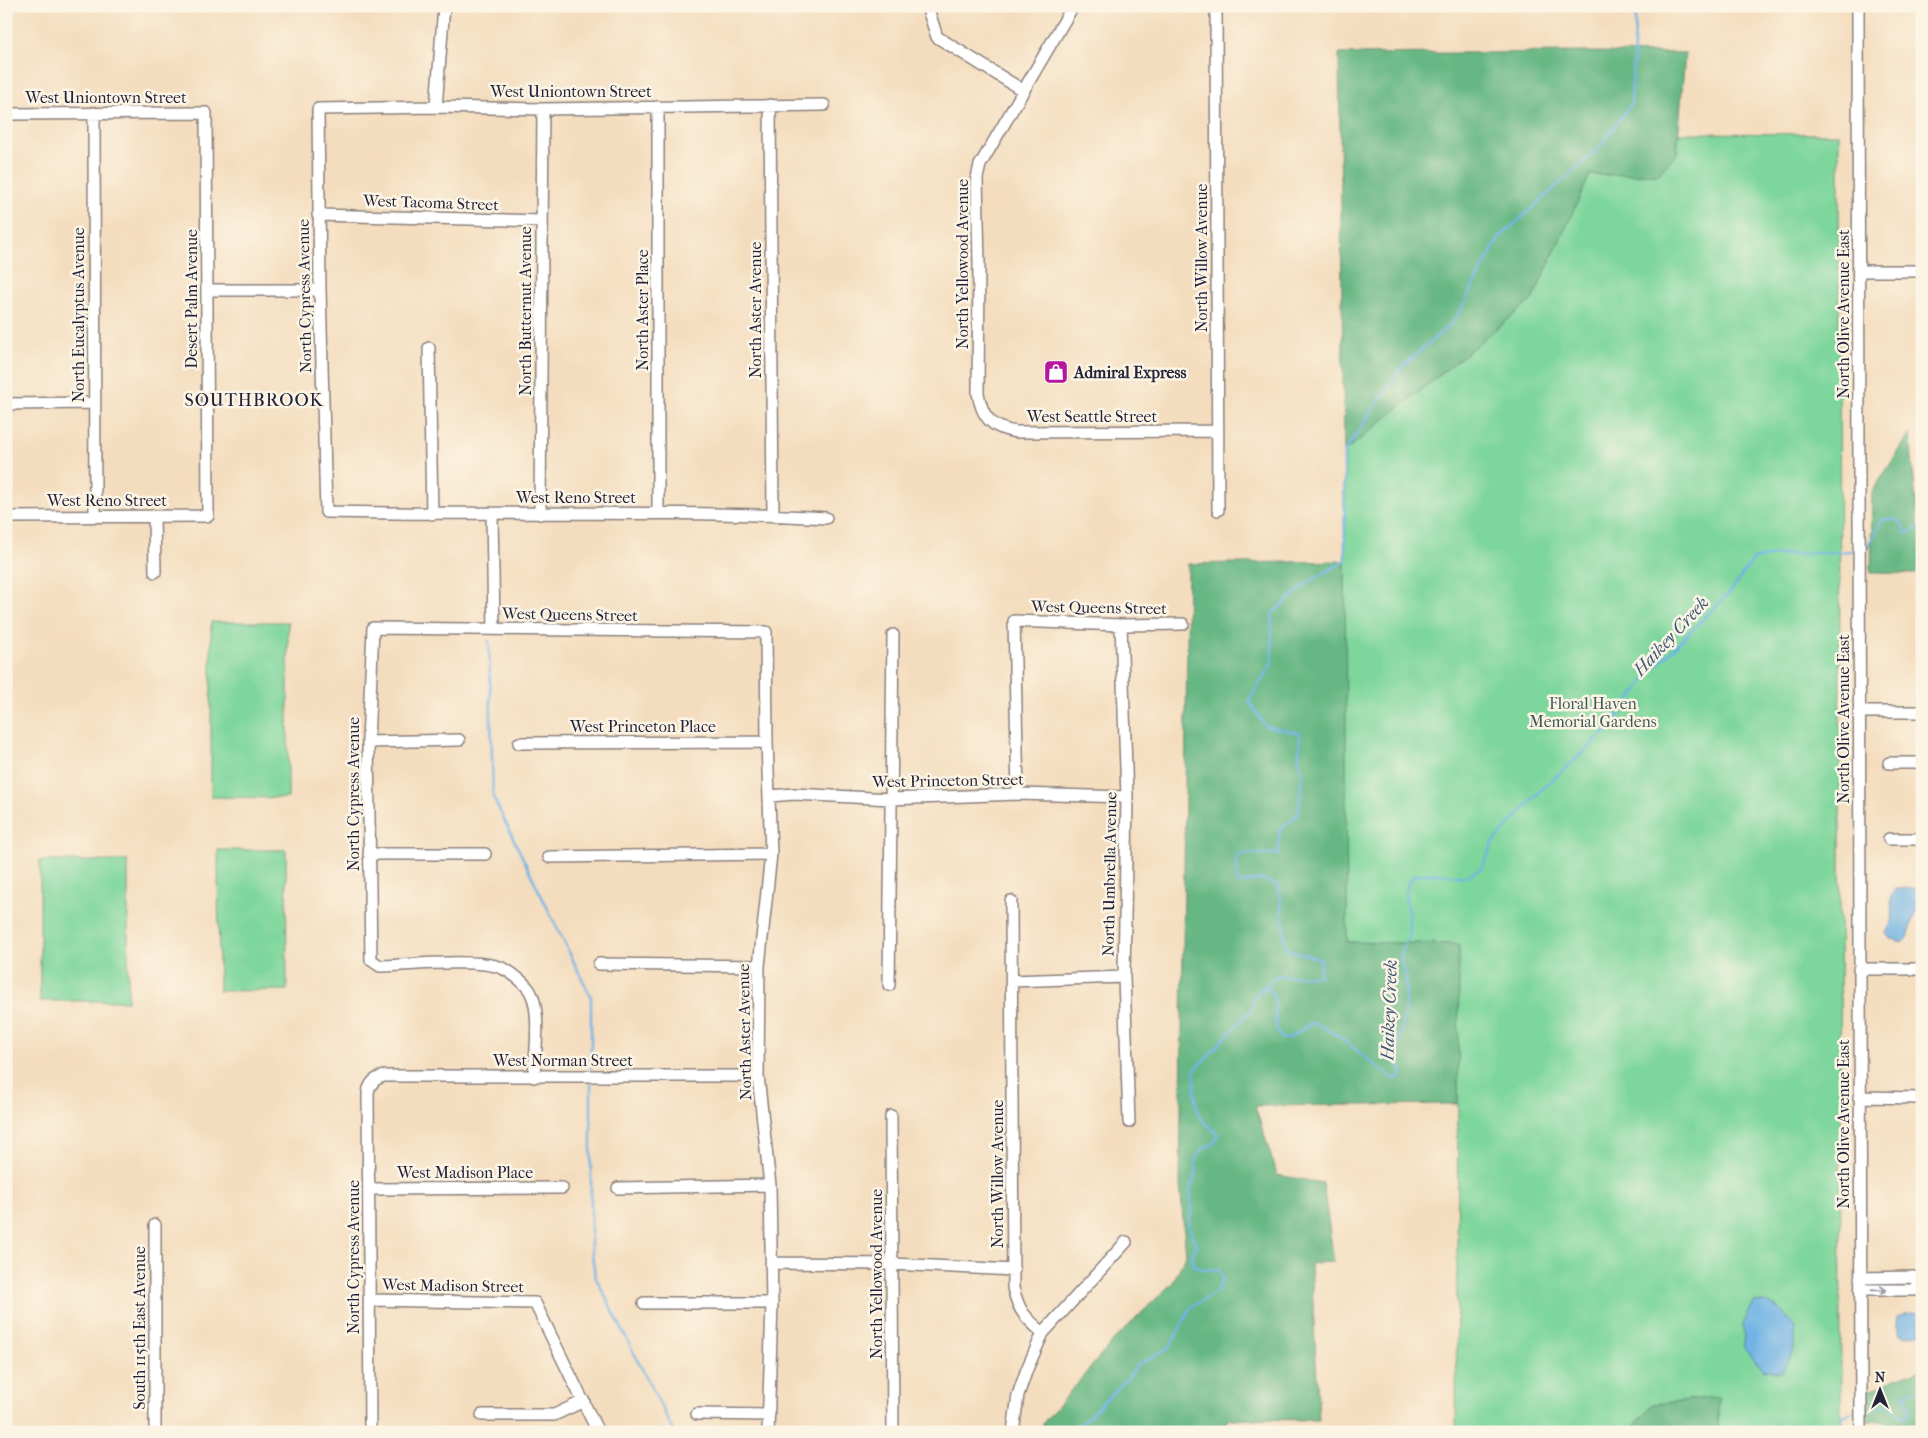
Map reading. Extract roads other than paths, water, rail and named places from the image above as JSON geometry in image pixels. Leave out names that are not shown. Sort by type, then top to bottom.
[{"type":"street","points":[[436,107],[444,6]]},
{"type":"street","points":[[927,6],[937,37],[1024,91]]},
{"type":"street","name":"North Yellowood Avenue","points":[[980,404],[978,393],[979,263],[977,178],[980,165],[1073,6]]},
{"type":"street","name":"North Willow Avenue","points":[[1216,6],[1218,510]]},
{"type":"street","name":"North Olive Avenue East","points":[[1858,6],[1861,1432]]},
{"type":"street","name":"North Aster Avenue","points":[[770,105],[773,516]]},
{"type":"street","name":"West Uniontown Street","points":[[318,109],[436,107],[543,110],[824,105]]},
{"type":"street","name":"North Aster Place","points":[[658,107],[658,513]]},
{"type":"street","name":"North Cypress Avenue","points":[[318,109],[318,215],[326,512]]},
{"type":"street","name":"North Butternut Avenue","points":[[540,514],[543,110]]},
{"type":"street","name":"North Eucalyptus Avenue","points":[[94,113],[95,516]]},
{"type":"street","name":"West Uniontown Street","points":[[6,114],[206,113]]},
{"type":"street","name":"Desert Palm Avenue","points":[[206,113],[208,516]]},
{"type":"street","name":"West Tacoma Street","points":[[318,215],[542,221]]},
{"type":"street","points":[[1859,271],[1922,271]]},
{"type":"street","points":[[207,290],[320,290]]},
{"type":"street","points":[[429,348],[432,514]]},
{"type":"street","points":[[6,404],[94,404]]},
{"type":"street","name":"West Seattle Street","points":[[980,404],[989,420],[1003,430],[1016,432],[1218,431]]},
{"type":"street","name":"West Reno Street","points":[[326,512],[432,514],[658,513],[826,518]]},
{"type":"street","points":[[492,514],[494,629]]},
{"type":"street","points":[[154,516],[155,572]]},
{"type":"street","name":"West Reno Street","points":[[6,517],[208,516]]},
{"type":"street","name":"West Queens Street","points":[[1018,794],[1014,622],[1121,625],[1183,624]]},
{"type":"street","name":"North Umbrella Avenue","points":[[1121,625],[1127,796],[1124,977],[1129,1122]]},
{"type":"street","name":"North Cypress Avenue","points":[[373,628],[368,742],[371,960],[380,966],[478,963],[501,968],[517,978],[531,992],[537,1018],[534,1077]]},
{"type":"street","name":"West Queens Street","points":[[373,628],[766,632]]},
{"type":"street","name":"North Aster Avenue","points":[[766,632],[771,854],[758,966],[758,1076],[770,1185],[772,1303],[768,1432]]},
{"type":"street","points":[[889,984],[893,635]]},
{"type":"street","points":[[1859,712],[1922,712]]},
{"type":"street","points":[[368,742],[459,740]]},
{"type":"street","name":"West Princeton Place","points":[[519,743],[767,742]]},
{"type":"street","points":[[1889,763],[1922,763]]},
{"type":"street","name":"West Princeton Street","points":[[770,796],[794,794],[891,799],[1018,794],[1127,796]]},
{"type":"street","points":[[1889,839],[1922,839]]},
{"type":"street","points":[[369,854],[485,854]]},
{"type":"street","points":[[548,857],[771,854]]},
{"type":"street","name":"North Willow Avenue","points":[[1011,901],[1013,1288],[1016,1302],[1021,1312],[1043,1333]]},
{"type":"street","points":[[599,964],[758,966]]},
{"type":"street","points":[[1859,969],[1922,969]]},
{"type":"street","points":[[1012,981],[1124,977]]},
{"type":"street","name":"West Norman Street","points":[[371,1083],[375,1079],[384,1076],[758,1076]]},
{"type":"street","name":"North Cypress Avenue","points":[[370,1432],[368,1092],[371,1083]]},
{"type":"street","points":[[1860,1097],[1922,1098]]},
{"type":"street","name":"North Yellowood Avenue","points":[[891,1116],[893,1432]]},
{"type":"street","points":[[618,1188],[770,1185]]},
{"type":"street","name":"West Madison Place","points":[[369,1189],[562,1188]]},
{"type":"street","name":"South 115th East Avenue","points":[[155,1432],[156,1225]]},
{"type":"street","points":[[1013,1432],[1018,1395],[1027,1368],[1043,1333],[1126,1242]]},
{"type":"street","points":[[771,1263],[892,1264],[1014,1270]]},
{"type":"street","points":[[1860,1278],[1914,1278],[1920,1282],[1915,1290],[1860,1290]]},
{"type":"street","points":[[1897,1278],[1897,1290]]},
{"type":"street","name":"West Madison Street","points":[[369,1300],[536,1302],[584,1401]]},
{"type":"street","points":[[644,1303],[772,1303]]},
{"type":"street","points":[[482,1415],[554,1415],[584,1401],[598,1432]]},
{"type":"street","points":[[697,1414],[769,1415]]},
{"type":"water","points":[[1918,888],[1922,891],[1921,897],[1911,924],[1909,936],[1903,942],[1891,939],[1886,933],[1891,919],[1891,894],[1896,889]]},
{"type":"water","points":[[1754,1302],[1769,1304],[1778,1308],[1795,1327],[1793,1351],[1781,1372],[1764,1371],[1744,1347],[1743,1325]]},
{"type":"water","points":[[1922,1312],[1922,1333],[1906,1336],[1900,1334],[1896,1323],[1897,1318],[1904,1314]]},
{"type":"waterway","points":[[1262,988],[1277,976],[1319,976],[1321,959],[1286,949],[1279,887],[1263,879],[1237,884],[1237,854],[1279,854],[1279,831],[1298,814],[1303,779],[1299,757],[1300,733],[1265,726],[1249,701],[1272,663],[1272,614],[1310,581],[1345,561],[1344,452],[1402,367],[1455,320],[1499,238],[1599,148],[1631,104],[1636,6]]},
{"type":"waterway","name":"Haikey Creek","points":[[1862,551],[1867,549],[1881,520],[1890,519],[1898,521],[1904,526],[1906,534],[1922,526]]},
{"type":"waterway","name":"Haikey Creek","points":[[1070,1432],[1128,1378],[1137,1365],[1170,1347],[1191,1307],[1217,1292],[1223,1278],[1220,1270],[1202,1269],[1194,1266],[1192,1257],[1197,1243],[1192,1236],[1189,1225],[1192,1209],[1190,1190],[1197,1170],[1195,1164],[1197,1156],[1204,1148],[1214,1143],[1218,1135],[1199,1115],[1196,1103],[1194,1071],[1251,1010],[1256,995],[1261,989],[1267,988],[1272,993],[1276,1027],[1278,1034],[1283,1039],[1290,1038],[1311,1023],[1332,1032],[1385,1073],[1395,1079],[1400,1077],[1402,1074],[1398,1060],[1398,1041],[1405,1010],[1406,975],[1400,961],[1403,947],[1409,936],[1409,916],[1405,894],[1408,883],[1415,875],[1445,874],[1465,877],[1482,868],[1493,843],[1540,791],[1608,730],[1653,669],[1731,591],[1753,560],[1774,555],[1856,551]]},
{"type":"waterway","points":[[489,641],[493,797],[591,997],[591,1069]]},
{"type":"waterway","points":[[591,1084],[591,1247],[595,1276],[674,1432]]},
{"type":"waterway","points":[[1866,1410],[1887,1404],[1904,1417],[1910,1414],[1905,1394],[1922,1387]]},
{"type":"waterway","points":[[1847,1432],[1841,1421],[1843,1416],[1854,1411]]},
{"type":"place","name":"Admiral Express","points":[[1056,372]]},
{"type":"district","name":"SOUTHBROOK","points":[[254,400]]},
{"type":"park label","name":"Floral Haven Memorial Gardens","points":[[1593,712]]}]
